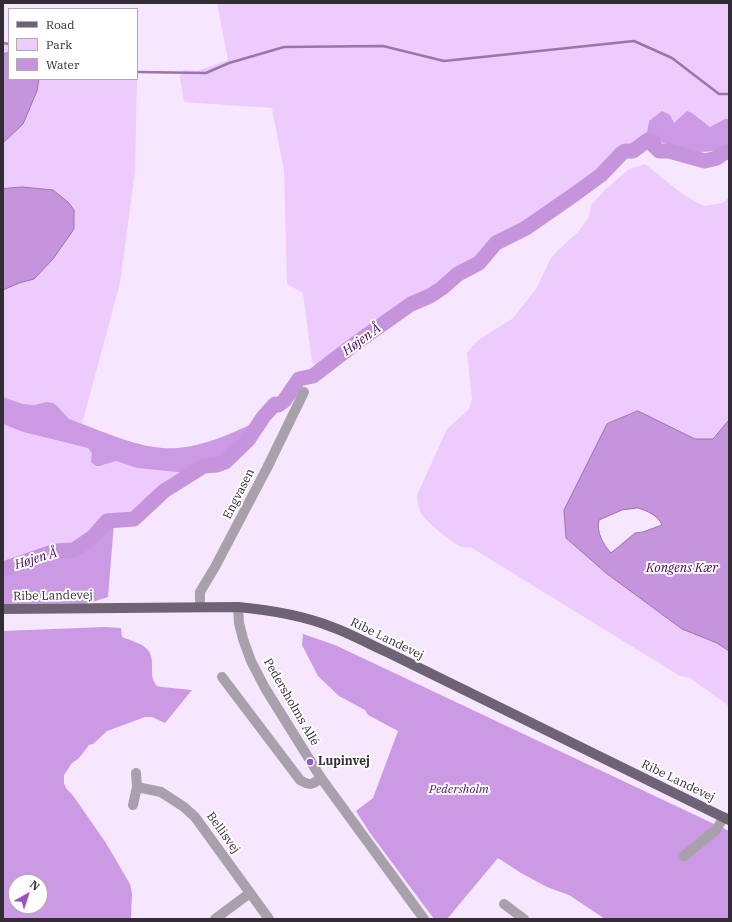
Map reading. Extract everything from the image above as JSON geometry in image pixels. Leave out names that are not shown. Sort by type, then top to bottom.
[{"type":"main road","name":"Ribe Landevej","points":[[3,609],[238,607],[268,610],[300,616],[333,627],[726,819]]},
{"type":"street","name":"Engvasen","points":[[200,607],[200,592],[215,567],[267,468],[304,392]]},
{"type":"street","name":"Pedersholms Allé","points":[[238,607],[239,622],[243,639],[251,660],[265,688],[321,778],[424,919]]},
{"type":"street","points":[[222,677],[300,780],[307,784],[313,784],[321,778]]},
{"type":"street","points":[[133,805],[137,787],[136,773]]},
{"type":"street","name":"Bellisvej","points":[[137,787],[161,792],[184,807],[195,817],[270,919]]},
{"type":"street","points":[[684,856],[716,830],[726,819]]},
{"type":"street","points":[[215,919],[250,893]]},
{"type":"street","points":[[504,904],[524,919]]},
{"type":"street","points":[[227,910],[233,919]]},
{"type":"green space","points":[[217,3],[729,3],[729,119],[725,119],[710,127],[692,113],[674,124],[649,121],[646,138],[633,151],[625,151],[601,175],[575,194],[526,227],[496,243],[479,263],[458,274],[430,296],[411,304],[321,370],[312,362],[303,293],[287,284],[284,171],[272,108],[184,102],[180,77],[183,70],[197,71],[228,60]]},
{"type":"green space","points":[[3,41],[8,44],[8,53],[3,54]]},
{"type":"green space","points":[[39,80],[137,80],[135,172],[120,283],[82,424],[69,419],[64,414],[43,403],[34,405],[23,404],[3,397],[3,290],[19,283],[34,279],[53,259],[74,229],[22,187],[3,189],[3,143],[33,102]]},
{"type":"green space","points":[[662,111],[670,115],[674,123],[687,111],[692,113],[710,127],[725,119],[729,119],[729,146],[717,151],[700,152],[663,143],[658,138],[646,138],[649,121]]},
{"type":"green space","points":[[645,164],[685,196],[704,206],[723,203],[729,197],[729,420],[713,439],[695,439],[638,411],[566,538],[606,573],[682,629],[717,643],[729,651],[729,706],[690,678],[680,676],[472,548],[462,547],[452,542],[424,517],[417,502],[417,495],[447,429],[469,409],[472,399],[467,353],[481,338],[512,319],[536,289],[551,258],[578,232],[589,217],[591,205],[605,190],[629,169]]},
{"type":"green space","points":[[3,397],[23,404],[34,405],[47,402],[53,403],[69,419],[113,436],[153,447],[178,448],[197,445],[254,423],[247,446],[234,460],[196,474],[137,468],[116,461],[96,466],[91,462],[92,453],[88,448],[23,432],[3,424]]},
{"type":"green space","points":[[3,424],[23,432],[88,448],[104,465],[112,461],[116,461],[137,468],[196,474],[156,501],[136,521],[110,524],[99,534],[91,545],[85,549],[38,560],[3,577]]},
{"type":"green space","points":[[114,523],[108,597],[89,603],[3,604],[3,577],[38,560],[85,549],[105,527]]},
{"type":"green space","points":[[104,627],[121,628],[122,637],[136,642],[149,651],[152,663],[152,673],[157,686],[192,690],[165,723],[152,717],[145,717],[107,731],[93,744],[89,745],[79,758],[72,763],[64,775],[64,783],[66,788],[106,843],[130,884],[132,893],[131,919],[3,919],[3,631]]},
{"type":"green space","name":"Pedersholm","points":[[303,634],[335,645],[729,831],[729,919],[605,919],[569,895],[547,887],[498,858],[447,919],[434,919],[370,833],[356,811],[373,798],[398,731],[368,715],[365,710],[339,696],[318,676],[302,645]]},
{"type":"water","points":[[8,53],[8,80],[39,80],[37,91],[23,124],[3,143],[3,54]]},
{"type":"water","points":[[22,187],[53,190],[68,202],[74,210],[74,229],[53,259],[34,279],[19,283],[3,290],[3,189]]},
{"type":"water","name":"Kongens Kær","points":[[638,411],[695,439],[713,439],[729,420],[729,651],[717,643],[682,629],[606,573],[566,538],[564,510],[607,424]],"holes":[[[638,508],[655,516],[662,525],[643,532],[635,533],[611,553],[605,546],[599,533],[599,520],[622,510]]]},
{"type":"waterway","points":[[138,72],[206,73],[229,63],[284,47],[383,46],[444,61],[634,41],[672,58],[719,94],[729,94]]},
{"type":"waterway","points":[[3,43],[8,44]]},
{"type":"waterway","name":"Højen Å","points":[[3,569],[55,551],[74,550],[93,537],[107,521],[134,519],[164,491],[204,466],[217,465],[225,462],[248,440],[264,416],[275,404],[278,405],[284,401],[299,379],[313,376],[411,304],[430,296],[458,274],[479,263],[496,243],[526,228],[575,194],[601,175],[625,151],[633,151],[648,140],[654,142],[654,146],[659,151],[669,151],[705,161],[717,158],[724,153],[729,152]]},
{"type":"place","name":"Lupinvej","points":[[310,762]]}]
